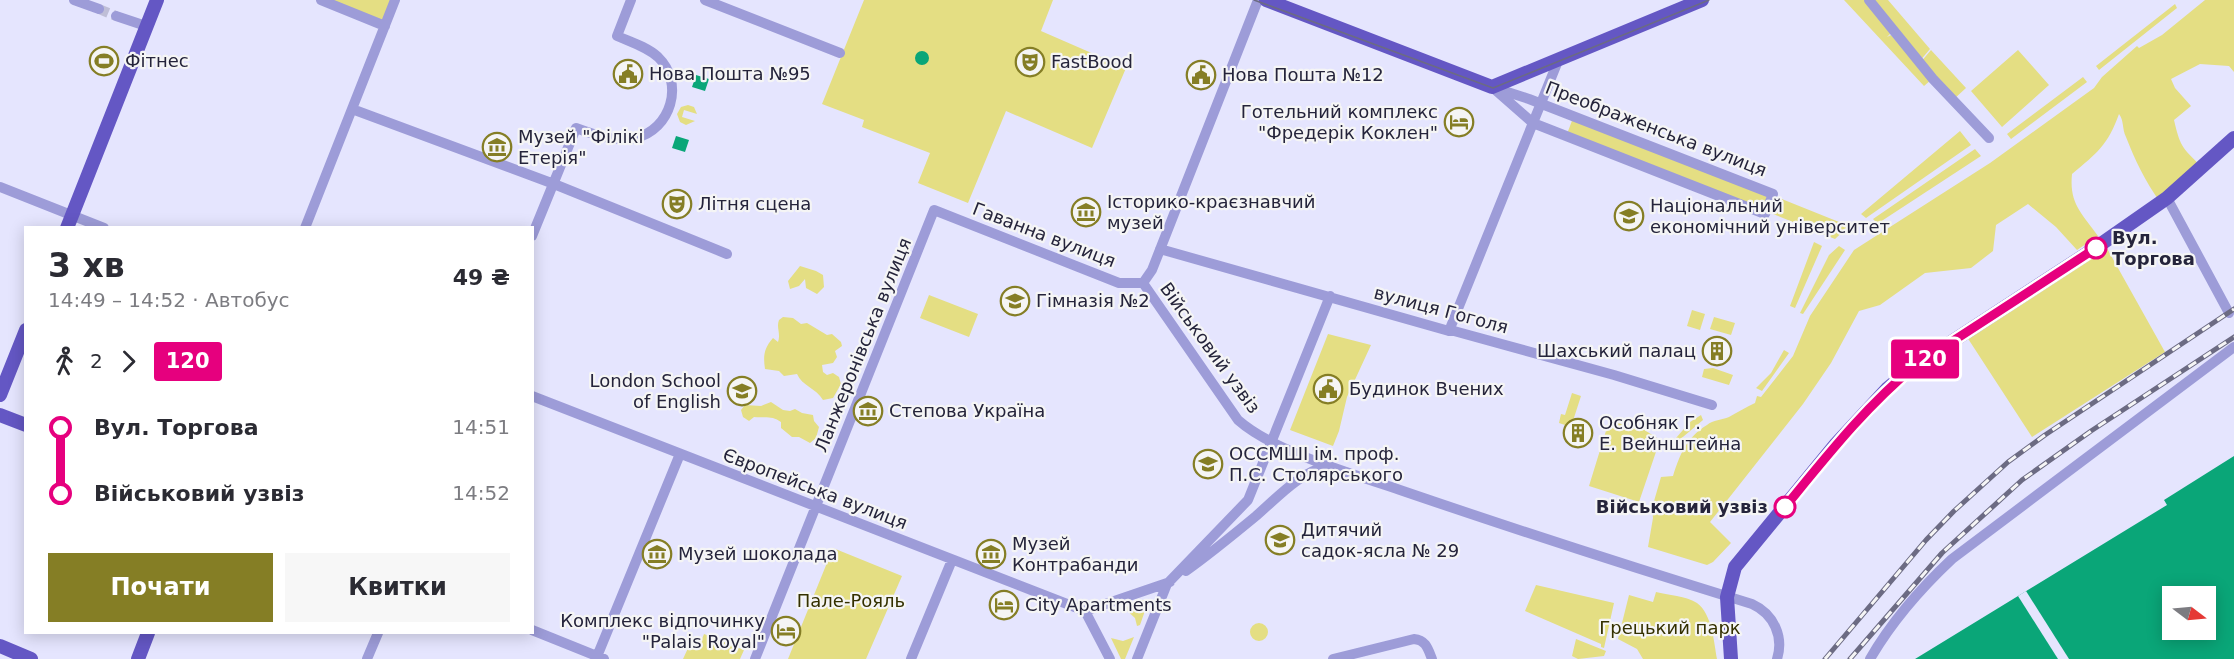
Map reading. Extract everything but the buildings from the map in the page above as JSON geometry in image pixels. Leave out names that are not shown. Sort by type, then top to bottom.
[{"type":"main road","points":[[69,222],[157,0]]},
{"type":"main road","name":"Преображенська вулиця","points":[[1260,0],[1492,87]]},
{"type":"main road","points":[[1492,87],[1702,0]]},
{"type":"main road","points":[[1731,659],[1727,597],[1732,574],[1836,444],[1887,389],[1916,365],[2076,261],[2167,198],[2234,138]]},
{"type":"main road","points":[[0,394],[24,335]]},
{"type":"main road","points":[[0,415],[24,424]]},
{"type":"main road","points":[[138,659],[148,634]]},
{"type":"main road","points":[[0,646],[32,659]]},
{"type":"street","points":[[74,0],[99,9]]},
{"type":"street","points":[[321,0],[385,26]]},
{"type":"street","points":[[306,226],[395,0]]},
{"type":"street","points":[[534,232],[576,128],[608,138],[636,138],[652,130],[665,117],[669,108],[671,81],[664,65],[651,52],[617,36],[631,0]]},
{"type":"street","points":[[705,0],[840,53]]},
{"type":"street","points":[[1143,283],[1152,270],[1260,0]]},
{"type":"street","points":[[1869,0],[1933,79],[1989,138]]},
{"type":"street","points":[[116,16],[146,26]]},
{"type":"street","points":[[1449,331],[1558,61]]},
{"type":"street","name":"Преображенська вулиця","points":[[1492,87],[1541,103],[1773,194],[1765,214],[1533,123],[1492,87]]},
{"type":"street","points":[[352,109],[554,184],[727,254]]},
{"type":"street","points":[[0,187],[69,222],[92,226]]},
{"type":"street","points":[[2167,198],[2229,313]]},
{"type":"street","name":"Гаванна вулиця","points":[[934,210],[1119,283],[1143,283]]},
{"type":"street","name":"Ланжеронівська вулиця","points":[[755,659],[934,210]]},
{"type":"street","name":"вулиця Гоголя","points":[[1160,249],[1614,375],[1712,405]]},
{"type":"street","name":"Військовий узвіз","points":[[1143,283],[1238,420],[1253,433],[1329,465],[1757,606],[1770,618],[1779,640],[1777,659]]},
{"type":"street","points":[[1137,659],[1167,584],[1248,500],[1285,412],[1329,296]]},
{"type":"street","points":[[1870,659],[1913,598],[1952,559],[2234,347]]},
{"type":"street","name":"Європейська вулиця","points":[[534,397],[1085,611]]},
{"type":"street","points":[[534,631],[599,658],[680,454]]},
{"type":"street","points":[[1110,659],[1085,611],[1167,584],[1221,545],[1298,479],[1313,470],[1329,465]]},
{"type":"street","points":[[911,659],[952,560]]},
{"type":"street","points":[[367,659],[378,634]]},
{"type":"street","points":[[1333,659],[1414,639],[1423,641],[1432,659]]},
{"type":"green space","points":[[322,0],[394,0],[384,24]]},
{"type":"green space","points":[[864,0],[1053,0],[1041,31],[1126,68],[1092,148],[1006,111],[968,203],[918,183],[930,153],[862,127],[864,120],[822,104]]},
{"type":"green space","points":[[1844,0],[1866,0],[1891,33],[1887,37],[1891,35],[1931,80],[1924,86]]},
{"type":"green space","points":[[1870,0],[1888,0],[1930,49],[1919,62]]},
{"type":"green space","points":[[2205,0],[2234,0],[2234,72],[2229,66],[2200,64],[2171,79],[2175,88],[2191,106],[2174,120],[2178,135],[2185,150],[2201,166],[2160,202],[2137,162],[2119,114],[2111,134],[2101,148],[2072,174],[2075,201],[2098,236],[2077,250],[2056,227],[2028,204],[1996,225],[1993,251],[1971,268],[1925,273],[1880,305],[1859,311],[1831,363],[1803,404],[1710,522],[1731,543],[1713,562],[1707,565],[1648,547],[1653,518],[1652,508],[1661,477],[1673,476],[1685,447],[1700,430],[1712,422],[1729,417],[1755,403],[1757,396],[1761,397],[1793,356],[1810,316],[1854,250],[1990,163],[2094,88],[2102,77],[2137,46],[2139,48],[2162,35]]},
{"type":"green space","points":[[2175,4],[2177,8],[2099,70],[2096,66]]},
{"type":"green space","points":[[1931,50],[1966,88],[1954,99],[1920,63]]},
{"type":"green space","points":[[2018,50],[2049,85],[2002,127],[1971,91]]},
{"type":"green space","points":[[2083,77],[2087,82],[2011,139],[2007,134]]},
{"type":"green space","points":[[688,105],[694,107],[697,114],[684,110],[682,117],[695,121],[686,125],[680,122],[677,114],[681,107]]},
{"type":"green space","points":[[1573,118],[1770,195],[1764,210],[1567,134]]},
{"type":"green space","points":[[1960,131],[1971,145],[1866,218],[1861,214]]},
{"type":"green space","points":[[1975,149],[1981,156],[1877,224],[1873,219]]},
{"type":"green space","points":[[1774,196],[1849,226],[1835,239],[1768,212]]},
{"type":"green space","points":[[1814,242],[1822,246],[1795,308],[1790,306]]},
{"type":"green space","points":[[2104,243],[2165,352],[2032,437],[1965,334]]},
{"type":"green space","points":[[1839,246],[1845,250],[1803,314],[1800,313],[1829,255]]},
{"type":"green space","points":[[800,266],[823,275],[824,287],[817,294],[806,288],[805,279],[799,286],[790,289],[788,281]]},
{"type":"green space","points":[[929,295],[978,314],[969,337],[920,318]]},
{"type":"green space","points":[[1692,310],[1705,314],[1700,330],[1687,326]]},
{"type":"green space","points":[[783,317],[793,318],[801,324],[807,323],[827,335],[832,334],[841,342],[842,346],[835,351],[837,357],[833,363],[822,365],[823,372],[827,375],[833,373],[839,377],[841,384],[833,398],[823,400],[797,374],[784,376],[779,371],[765,369],[766,349],[773,338],[778,342],[778,323]]},
{"type":"green space","points":[[1714,317],[1735,323],[1731,335],[1710,329]]},
{"type":"green space","name":"Будинок Вчених","points":[[1328,334],[1371,345],[1347,397],[1333,446],[1290,430]]},
{"type":"green space","points":[[1784,350],[1789,353],[1762,391],[1756,388],[1771,373]]},
{"type":"green space","points":[[1713,368],[1733,375],[1729,385],[1702,377],[1704,369]]},
{"type":"green space","points":[[1572,393],[1581,396],[1571,427],[1559,423],[1561,414],[1565,415]]},
{"type":"green space","points":[[771,402],[783,410],[795,409],[813,415],[819,427],[816,438],[810,443],[799,437],[792,437],[781,428],[781,422],[774,418],[754,417],[749,421],[743,417],[741,410],[745,405],[761,406]]},
{"type":"green space","points":[[1701,415],[1703,420],[1677,442],[1676,438],[1690,422]]},
{"type":"green space","points":[[1609,421],[1643,429],[1660,440],[1639,502],[1589,486]]},
{"type":"green space","name":"Пале-Рояль","points":[[833,548],[902,576],[866,659],[788,659]]},
{"type":"green space","points":[[1536,585],[1614,603],[1604,648],[1601,644],[1525,611]]},
{"type":"green space","name":"Грецький парк","points":[[1656,592],[1688,599],[1702,608],[1712,629],[1717,659],[1643,659],[1637,649],[1618,639],[1629,595],[1653,602]]},
{"type":"green space","points":[[1143,600],[1147,601],[1147,605],[1140,625],[1137,626],[1135,618],[1124,608]]},
{"type":"green space","points":[[1255,623],[1263,623],[1268,628],[1266,639],[1255,641],[1250,636],[1250,628]]},
{"type":"green space","points":[[704,634],[744,650],[740,659],[683,659],[689,646],[698,649]]},
{"type":"green space","points":[[1134,637],[1125,659],[1121,659],[1111,638],[1123,641]]},
{"type":"green space","points":[[1576,639],[1606,651],[1604,656],[1578,659],[1572,656]]},
{"type":"shaded area","points":[[919,51],[925,51],[929,58],[925,65],[919,65],[915,61],[915,55]]},
{"type":"shaded area","points":[[696,75],[709,79],[705,91],[692,87]]},
{"type":"shaded area","points":[[676,136],[689,140],[685,152],[672,148]]},
{"type":"shaded area","points":[[2234,456],[2234,659],[1915,659],[2167,505],[2164,500]]},
{"type":"pier","points":[[2026,591],[2069,659],[2058,659],[2018,596]]},
{"type":"tunnel","points":[[99,9],[116,16]]},
{"type":"tram line","points":[[1254,0],[1493,88],[1709,0]]},
{"type":"railway","points":[[1825,659],[1926,540],[2008,462],[2234,309]]},
{"type":"railway","points":[[1850,659],[1942,553],[2022,480],[2091,431],[2234,337]]},
{"type":"bus line","name":"120","points":[[1785,507],[1836,444],[1891,385],[1916,365],[2096,248]]},
{"type":"place","name":"Фiтнес","points":[[104,61]]},
{"type":"place","name":"FastBood","points":[[1030,62]]},
{"type":"place","name":"Нова Пошта №95","points":[[628,74]]},
{"type":"place","name":"Нова Пошта №12","points":[[1201,75]]},
{"type":"place","name":"Готельний комплекс \"Фредерік Коклен\"","points":[[1459,122]]},
{"type":"place","name":"Музей \"Філікі Етерія\"","points":[[497,147]]},
{"type":"place","name":"Літня сцена","points":[[677,204]]},
{"type":"place","name":"Історико-краєзнавчий музей","points":[[1086,212]]},
{"type":"place","name":"Національний економічний університет","points":[[1629,216]]},
{"type":"place","name":"Вул. Торгова","points":[[2096,248]]},
{"type":"place","name":"Гімназія №2","points":[[1015,301]]},
{"type":"place","name":"Шахський палац","points":[[1717,351]]},
{"type":"place","name":"Будинок Вчених","points":[[1328,389]]},
{"type":"place","name":"London School of English","points":[[742,391]]},
{"type":"place","name":"Степова Україна","points":[[868,411]]},
{"type":"place","name":"Особняк Г. Е. Вейнштейна","points":[[1578,433]]},
{"type":"place","name":"ОССМШІ ім. проф. П.С. Столярського","points":[[1208,464]]},
{"type":"place","name":"Військовий узвіз","points":[[1785,507]]},
{"type":"place","name":"Дитячий садок-ясла № 29","points":[[1280,540]]},
{"type":"place","name":"Музей шоколада","points":[[657,554]]},
{"type":"place","name":"Музей Контрабанди","points":[[991,554]]},
{"type":"place","name":"City Apartments","points":[[1004,605]]},
{"type":"place","name":"Комплекс відпочинку \"Palais Royal\"","points":[[786,631]]}]
